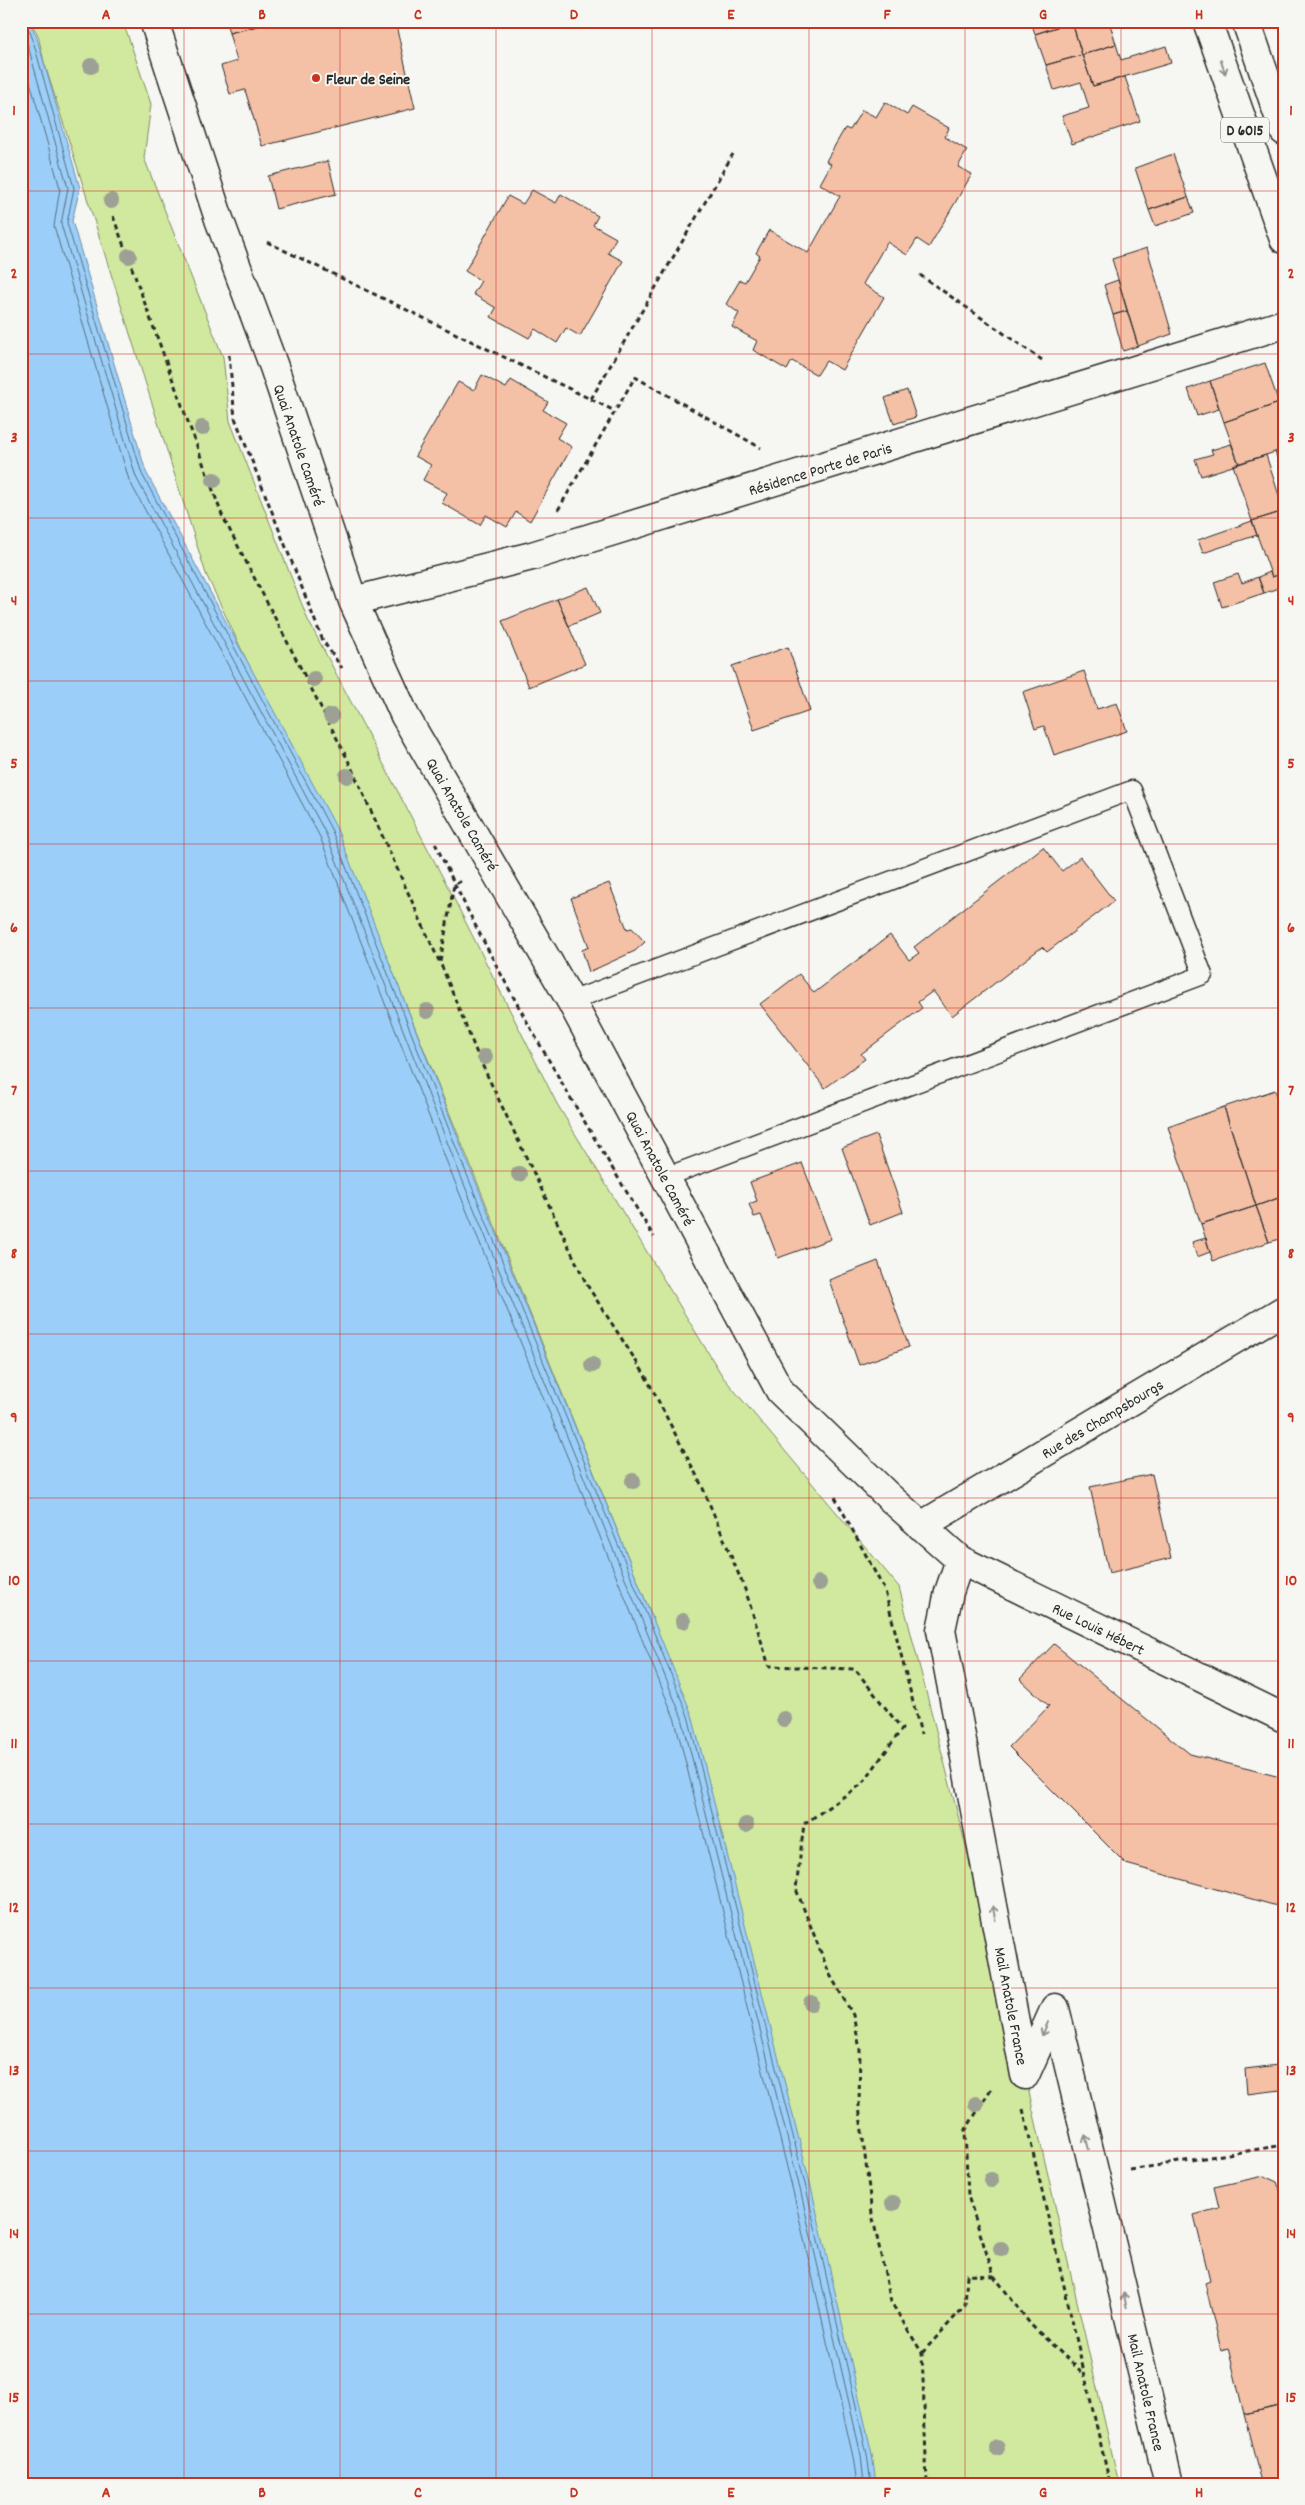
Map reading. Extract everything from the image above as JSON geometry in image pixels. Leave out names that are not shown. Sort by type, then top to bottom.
[{"type":"street","name":"Quai Anatole Caméré","points":[[154,21],[219,219],[274,367],[353,600],[405,716],[571,1001],[780,1391],[921,1526]]},
{"type":"street","name":"D 6015","points":[[1207,21],[1284,239]]},
{"type":"street","name":"D 6015","points":[[1246,21],[1284,131]]},
{"type":"street","name":"Résidence Porte de Paris","points":[[353,600],[532,556],[1284,324]]},
{"type":"street","name":"Rue des Champsbourgs","points":[[921,1526],[1284,1310]]},
{"type":"street","name":"Rue Louis Hébert","points":[[921,1526],[960,1560],[1284,1718]]},
{"type":"street","name":"Mail Anatole France","points":[[960,1560],[949,1592],[941,1630],[1025,2075],[1055,2008],[1169,2484]]},
{"type":"lane","points":[[571,1001],[1132,790],[1202,975],[666,1176]]},
{"type":"path","points":[[591,399],[733,154]]},
{"type":"path","points":[[113,216],[222,515],[347,758],[440,962],[478,1056],[587,1285],[645,1375],[702,1486],[746,1592],[769,1666],[855,1669],[902,1728],[862,1784],[804,1824],[796,1889],[829,1973],[853,2015],[860,2049],[859,2106],[872,2214],[891,2302],[922,2353],[927,2484]]},
{"type":"path","points":[[219,219],[615,412]]},
{"type":"path","points":[[920,275],[1082,387]]},
{"type":"path","points":[[532,556],[635,377],[806,472]]},
{"type":"path","points":[[440,962],[454,885]]},
{"type":"path","points":[[995,2081],[965,2131],[968,2196],[994,2276],[1031,2325],[1086,2375]]},
{"type":"path","points":[[1094,2172],[1139,2170],[1284,2145]]},
{"type":"path","points":[[922,2353],[965,2306],[967,2275],[994,2276]]},
{"type":"green space","points":[[30,21],[120,21],[127,33],[151,104],[144,158],[223,357],[230,421],[308,620],[451,893],[557,1104],[723,1377],[899,1587],[1025,2075],[1119,2484],[868,2484],[652,1617],[392,970],[206,574],[44,62],[38,35]]},
{"type":"water","points":[[21,21],[29,21],[36,35],[80,188],[72,221],[146,472],[337,829],[466,1158],[692,1715],[812,2191],[872,2454],[876,2484],[21,2484]]},
{"type":"building","points":[[226,21],[277,21],[229,33]]},
{"type":"building","name":"Fleur de Seine","points":[[277,21],[395,21],[415,108],[262,146],[245,90],[230,94],[221,66],[237,61],[229,33]]},
{"type":"building","points":[[1031,21],[1109,21],[1116,44],[1082,55],[1072,22],[1035,34]]},
{"type":"building","points":[[1072,22],[1082,55],[1046,65],[1035,34]]},
{"type":"building","points":[[1116,44],[1121,60],[1166,46],[1171,63],[1093,86],[1082,55]]},
{"type":"building","points":[[1082,55],[1093,86],[1125,77],[1140,121],[1072,144],[1062,116],[1089,108],[1081,82],[1054,90],[1046,65]]},
{"type":"building","points":[[885,102],[907,115],[912,107],[949,128],[945,137],[967,150],[958,167],[972,174],[929,247],[917,239],[907,255],[887,242],[863,284],[884,297],[842,370],[826,361],[817,375],[792,361],[787,370],[753,350],[757,341],[732,327],[739,313],[726,304],[740,280],[745,282],[760,256],[756,253],[769,230],[808,253],[840,196],[820,184],[831,164],[826,161],[845,128],[850,130],[862,110],[876,117]]},
{"type":"building","points":[[1173,154],[1188,197],[1149,210],[1135,168]]},
{"type":"building","points":[[328,161],[336,194],[276,209],[268,176]]},
{"type":"building","points":[[532,190],[556,203],[561,194],[598,216],[593,225],[616,238],[608,253],[623,261],[580,336],[566,328],[557,343],[535,329],[529,338],[491,317],[496,308],[473,294],[481,281],[465,271],[508,196],[523,204]]},
{"type":"building","points":[[1188,197],[1194,213],[1155,226],[1149,210]]},
{"type":"building","points":[[1147,248],[1172,334],[1138,346],[1112,259]]},
{"type":"building","points":[[1118,280],[1127,311],[1113,315],[1104,285]]},
{"type":"building","points":[[1127,311],[1138,346],[1123,351],[1113,315]]},
{"type":"building","points":[[1265,363],[1279,403],[1224,422],[1210,381]]},
{"type":"building","points":[[482,375],[506,388],[511,380],[548,402],[543,410],[566,423],[557,438],[572,447],[530,521],[516,512],[507,527],[486,515],[480,525],[442,503],[447,493],[423,480],[431,465],[415,456],[458,382],[474,390]]},
{"type":"building","points":[[1210,381],[1219,409],[1197,416],[1188,389]]},
{"type":"building","points":[[907,390],[916,417],[894,424],[885,398]]},
{"type":"building","points":[[1279,403],[1284,417],[1284,449],[1239,464],[1224,422]]},
{"type":"building","points":[[1231,444],[1239,464],[1201,476],[1195,459],[1213,454],[1211,450]]},
{"type":"building","points":[[1284,449],[1284,470],[1281,470],[1275,452]]},
{"type":"building","points":[[1266,455],[1284,511],[1252,521],[1233,465]]},
{"type":"building","points":[[1284,511],[1284,573],[1272,577],[1252,521]]},
{"type":"building","points":[[1252,521],[1257,535],[1203,553],[1198,540]]},
{"type":"building","points":[[1270,572],[1272,577],[1284,573],[1284,586],[1264,593],[1258,577]]},
{"type":"building","points":[[1238,574],[1242,583],[1258,577],[1264,593],[1222,607],[1214,582]]},
{"type":"building","points":[[588,587],[600,613],[569,626],[557,599]]},
{"type":"building","points":[[557,599],[585,664],[529,687],[502,621]]},
{"type":"building","points":[[788,647],[810,711],[754,730],[732,666]]},
{"type":"building","points":[[1084,671],[1097,709],[1117,703],[1127,731],[1054,755],[1044,726],[1035,729],[1023,692]]},
{"type":"building","points":[[1043,847],[1062,871],[1080,857],[1114,901],[1047,952],[1042,947],[952,1016],[933,991],[918,1002],[922,1008],[861,1054],[865,1059],[825,1088],[760,1004],[799,974],[814,993],[890,935],[909,960],[919,953],[914,947]]},
{"type":"building","points":[[609,883],[627,929],[632,928],[645,942],[635,951],[589,972],[582,950],[589,947],[571,898]]},
{"type":"building","points":[[1275,1090],[1284,1115],[1284,1196],[1256,1206],[1224,1107]]},
{"type":"building","points":[[1224,1107],[1256,1206],[1201,1224],[1168,1127]]},
{"type":"building","points":[[876,1135],[903,1212],[870,1225],[842,1148]]},
{"type":"building","points":[[802,1163],[831,1239],[778,1258],[761,1215],[754,1217],[749,1204],[757,1201],[750,1182]]},
{"type":"building","points":[[1284,1196],[1284,1238],[1269,1242],[1256,1206]]},
{"type":"building","points":[[1256,1206],[1269,1242],[1213,1261],[1201,1224]]},
{"type":"building","points":[[1206,1238],[1210,1252],[1197,1257],[1192,1242]]},
{"type":"building","points":[[878,1261],[909,1347],[859,1365],[829,1280]]},
{"type":"building","points":[[1152,1474],[1171,1558],[1109,1573],[1090,1487]]},
{"type":"building","points":[[1054,1644],[1190,1754],[1284,1778],[1284,1908],[1126,1864],[1009,1747],[1049,1706],[1020,1679]]},
{"type":"building","points":[[1278,2065],[1281,2090],[1247,2094],[1245,2069]]},
{"type":"building","points":[[1264,2176],[1277,2182],[1284,2201],[1284,2405],[1244,2414],[1228,2348],[1221,2350],[1205,2283],[1210,2281],[1194,2215],[1219,2208],[1214,2187]]},
{"type":"building","points":[[1284,2405],[1284,2484],[1266,2484],[1265,2481],[1261,2482],[1244,2414]]},
{"type":"place","name":"Fleur de Seine","points":[[316,78]]}]
